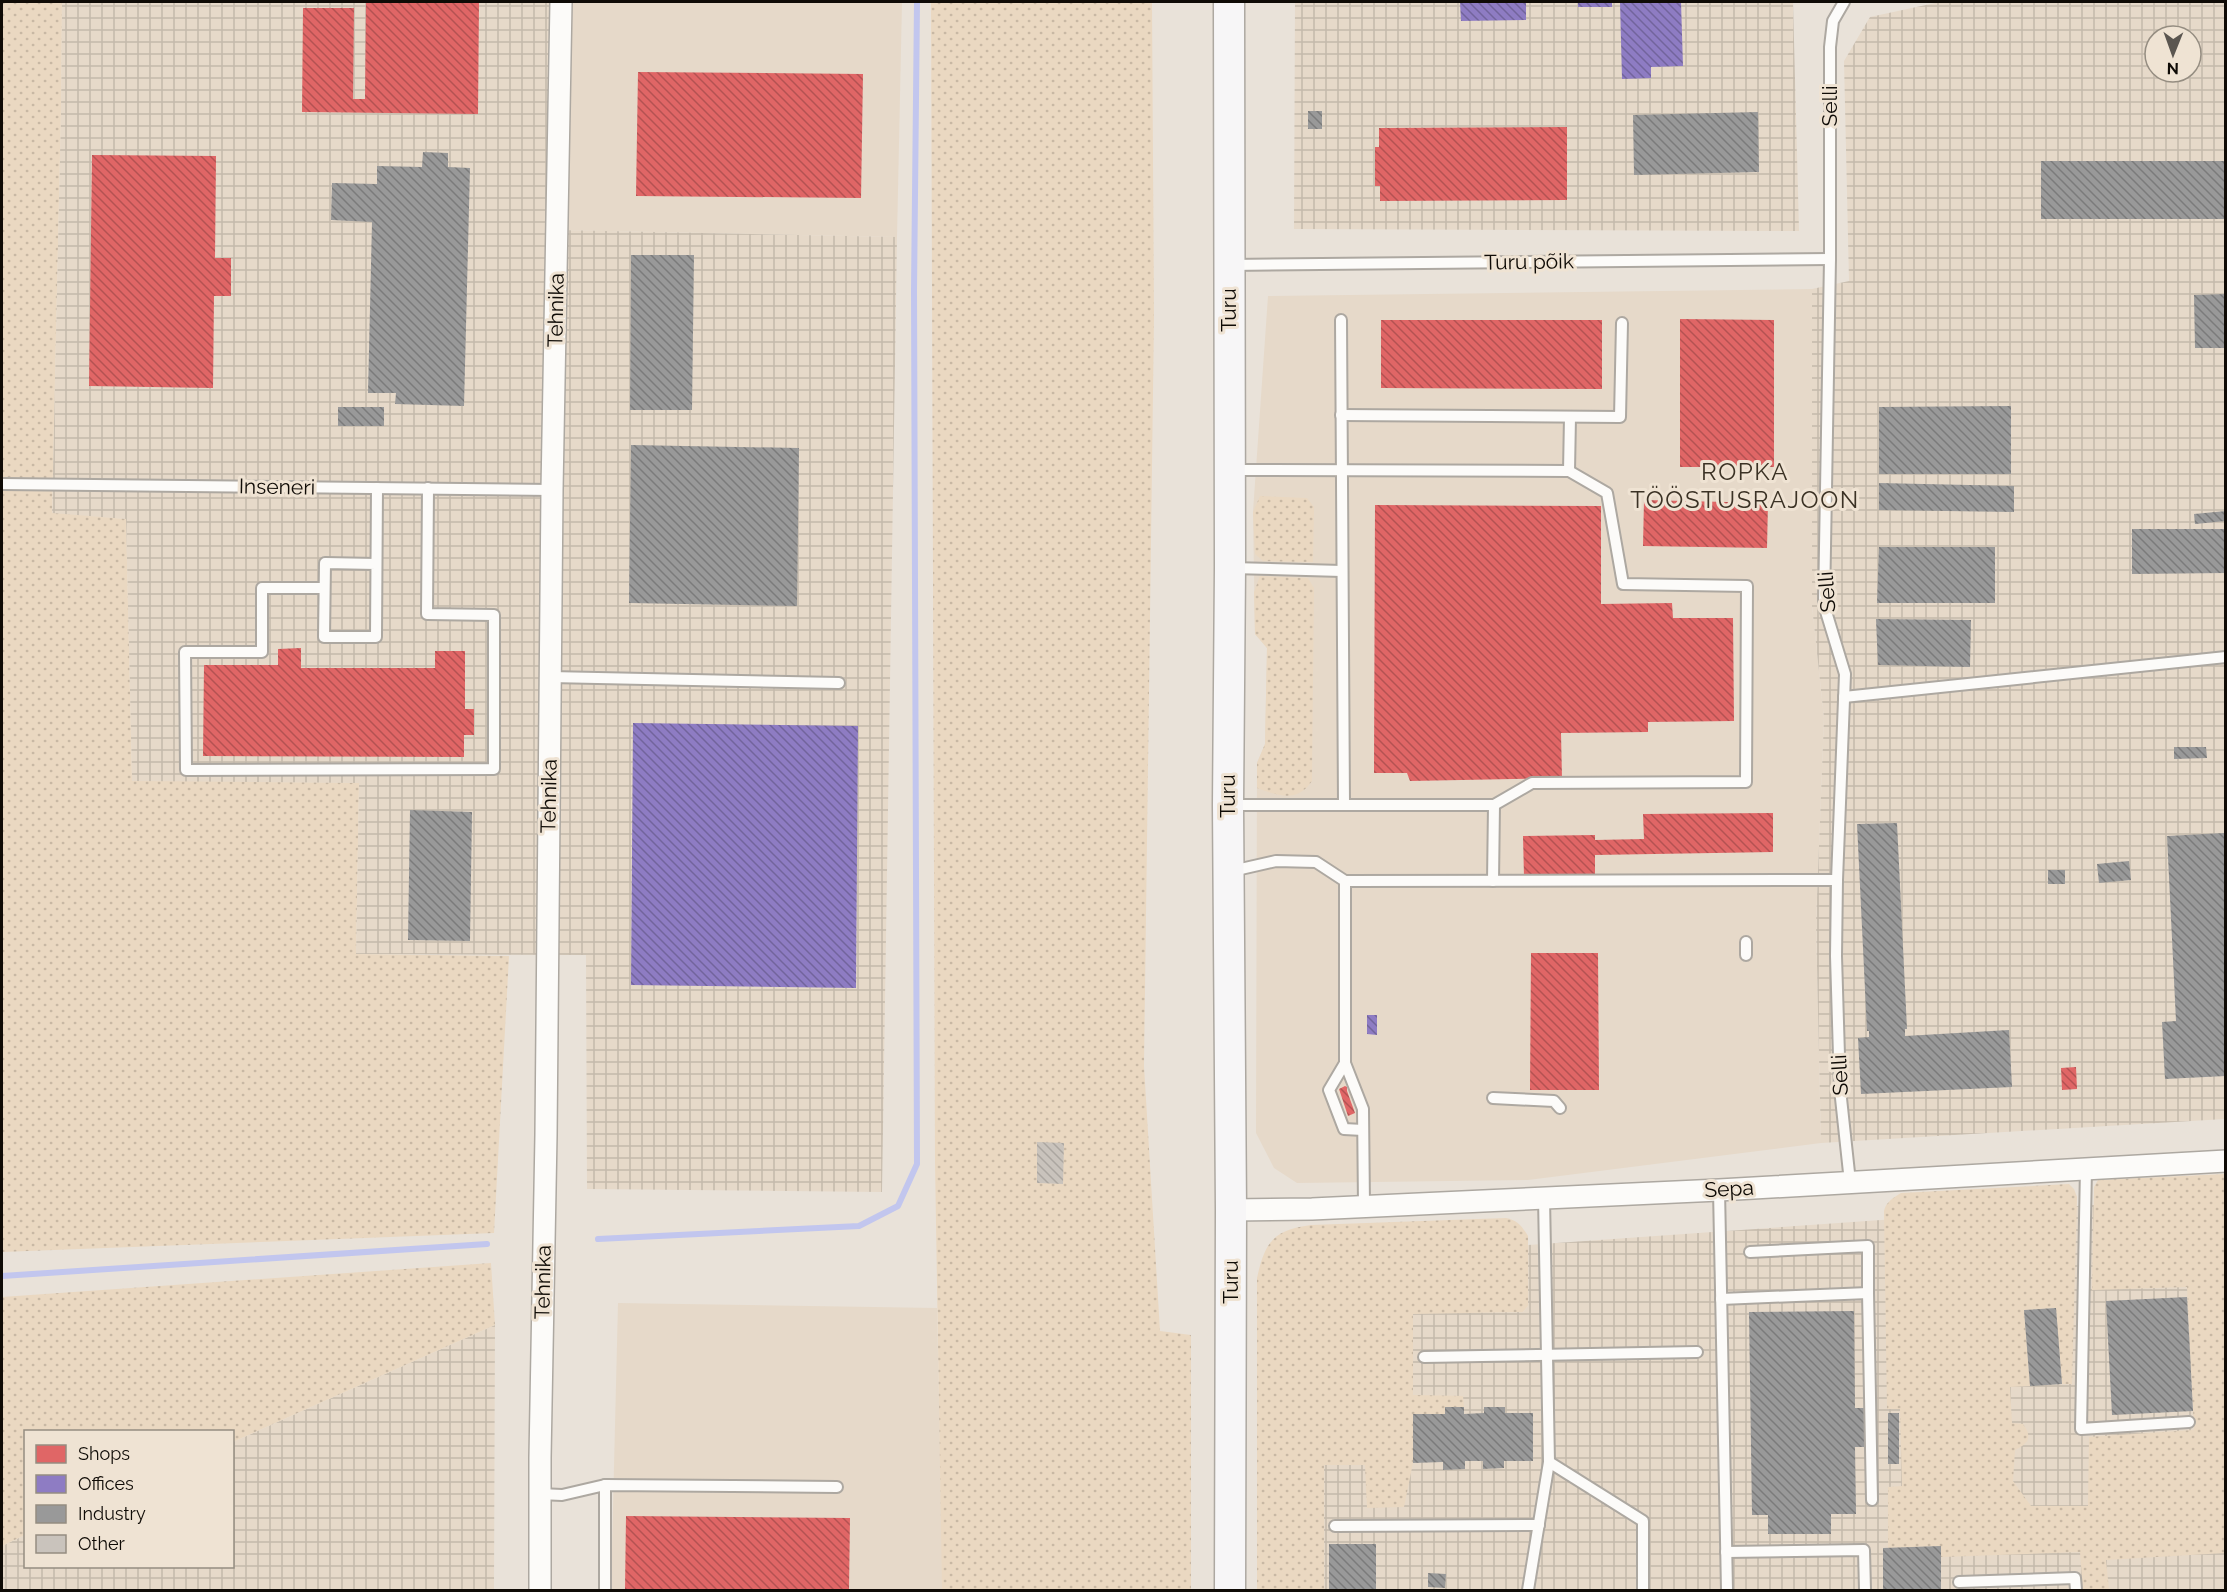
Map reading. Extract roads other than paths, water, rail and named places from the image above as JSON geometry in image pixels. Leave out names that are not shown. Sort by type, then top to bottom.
[{"type":"main road","name":"Turu","points":[[1229,2],[1230,1590]]},
{"type":"street","name":"Tehnika","points":[[540,1590],[552,490],[561,2]]},
{"type":"street","name":"Sepa","points":[[1231,1210],[1312,1209],[1719,1190],[2226,1161]]},
{"type":"lane","name":"Selli","points":[[1844,2],[1833,21],[1830,47],[1830,259],[1824,605],[1845,674],[1836,956],[1840,1089],[1850,1182]]},
{"type":"lane","name":"Turu põik","points":[[1229,265],[1830,259]]},
{"type":"lane","points":[[1341,320],[1344,804]]},
{"type":"lane","points":[[1341,415],[1620,417],[1622,322]]},
{"type":"lane","points":[[1569,471],[1570,417]]},
{"type":"lane","points":[[1228,805],[1494,805],[1532,783],[1746,782],[1747,586],[1623,584],[1607,493],[1569,471],[1230,470]]},
{"type":"lane","name":"Inseneri","points":[[2,484],[552,490]]},
{"type":"lane","points":[[376,564],[325,563],[324,637],[376,637],[377,488]]},
{"type":"lane","points":[[324,588],[262,588],[262,652],[185,652],[186,770],[495,770],[494,615],[427,614],[428,488]]},
{"type":"lane","points":[[1230,568],[1342,571]]},
{"type":"lane","points":[[1844,697],[2226,657]]},
{"type":"lane","points":[[550,677],[839,682]]},
{"type":"lane","points":[[1493,881],[1494,805]]},
{"type":"lane","points":[[1229,872],[1276,861],[1316,862],[1345,881],[1837,880]]},
{"type":"lane","points":[[1345,881],[1345,1063],[1364,1109],[1364,1205]]},
{"type":"lane","points":[[1746,942],[1746,955]]},
{"type":"lane","points":[[1345,1063],[1329,1090],[1344,1129],[1364,1130]]},
{"type":"lane","points":[[1492,1098],[1554,1101],[1560,1108]]},
{"type":"lane","points":[[2086,1168],[2081,1429],[2189,1422]]},
{"type":"lane","points":[[1719,1190],[1727,1590]]},
{"type":"lane","points":[[1528,1590],[1549,1462],[1544,1198]]},
{"type":"lane","points":[[1750,1252],[1868,1246],[1872,1500]]},
{"type":"lane","points":[[1721,1299],[1868,1293]]},
{"type":"lane","points":[[1424,1357],[1697,1352]]},
{"type":"lane","points":[[1549,1462],[1643,1521],[1643,1590]]},
{"type":"lane","points":[[540,1494],[562,1495],[605,1485],[837,1487]]},
{"type":"lane","points":[[604,1590],[605,1485]]},
{"type":"lane","points":[[1335,1526],[1539,1525]]},
{"type":"lane","points":[[1726,1552],[1864,1550],[1865,1590]]},
{"type":"lane","points":[[1959,1582],[2075,1578],[2076,1590]]},
{"type":"waterway","points":[[598,1239],[859,1226],[898,1206],[917,1164],[914,291],[917,2]]},
{"type":"waterway","points":[[2,1276],[487,1244]]},
{"type":"district","name":"ROPKA TÖÖSTUSRAJOON","points":[[1745,486]]}]
